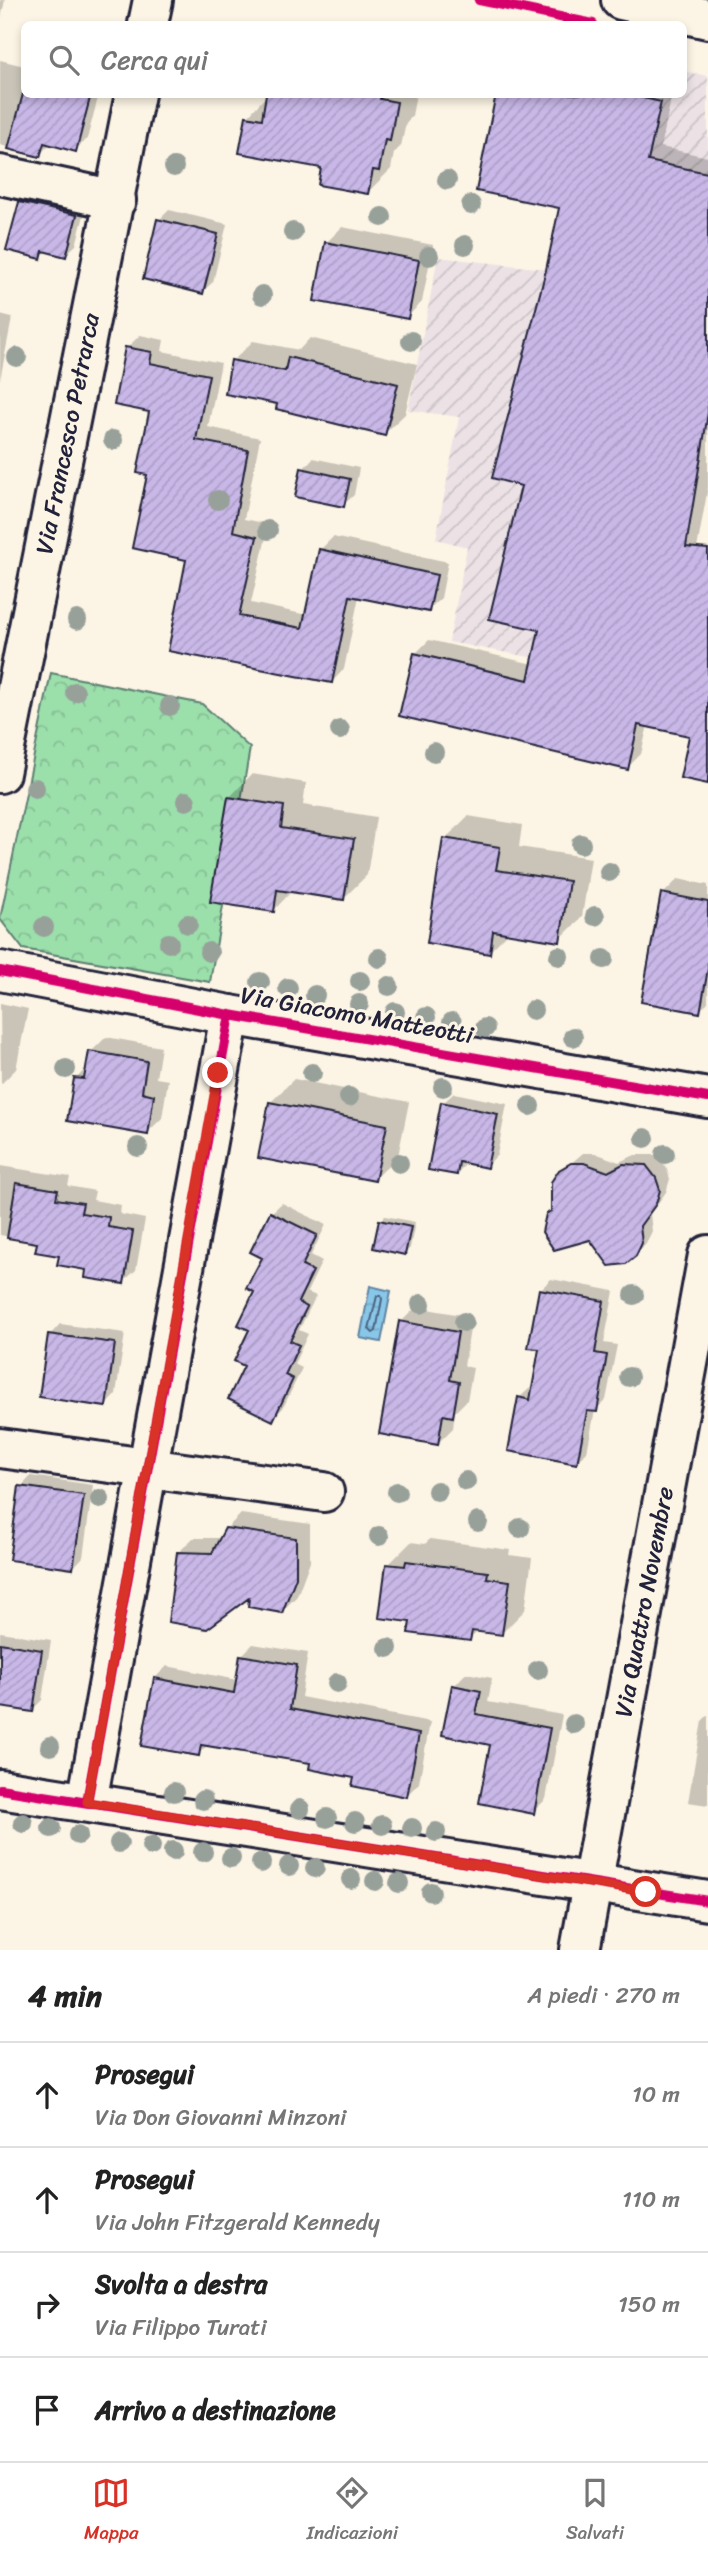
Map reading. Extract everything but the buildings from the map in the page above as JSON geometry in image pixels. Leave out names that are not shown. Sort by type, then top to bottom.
[{"type":"street","points":[[149,21],[153,0]]},
{"type":"street","points":[[621,0],[708,19]]},
{"type":"street","name":"Via Francesco Petrarca","points":[[0,773],[134,98]]},
{"type":"street","points":[[0,175],[116,200]]},
{"type":"street","name":"Via Giacomo Matteotti","points":[[0,971],[229,1015],[708,1098]]},
{"type":"street","points":[[87,1802],[229,1015]]},
{"type":"street","name":"Via Quattro Novembre","points":[[580,1950],[708,1255]]},
{"type":"street","points":[[0,1448],[324,1492]]},
{"type":"street","points":[[0,1789],[708,1901]]},
{"type":"shaded area","points":[[687,72],[708,76],[708,413],[663,682],[449,642],[467,547],[436,539],[459,417],[408,410],[438,257],[546,269],[582,98],[687,98]]},
{"type":"green space","points":[[51,673],[202,704],[250,748],[210,982],[23,949],[0,919]]},
{"type":"water","points":[[370,1286],[391,1291],[381,1342],[360,1338]]},
{"type":"cycle path","points":[[479,0],[579,21]]},
{"type":"cycle path","points":[[0,971],[230,1015],[708,1098]]},
{"type":"cycle path","points":[[87,1802],[230,1015]]},
{"type":"cycle path","points":[[0,1789],[708,1901]]},
{"type":"route","points":[[218,1073],[87,1802],[646,1892]]}]
